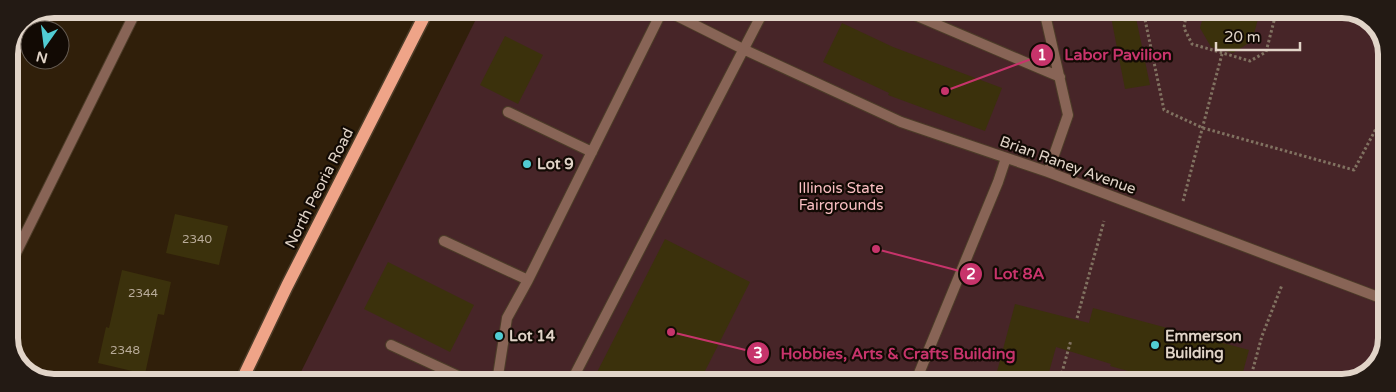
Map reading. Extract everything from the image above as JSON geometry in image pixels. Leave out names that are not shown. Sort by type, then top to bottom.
[{"type":"main road","name":"North Peoria Road","points":[[244,374],[423,18]]},
{"type":"street","points":[[18,249],[133,18]]},
{"type":"street","points":[[498,374],[507,318],[528,280],[659,18]]},
{"type":"street","name":"Brian Raney Avenue","points":[[681,18],[743,49],[901,122],[1048,172],[1378,297]]},
{"type":"street","points":[[575,374],[760,18]]},
{"type":"street","points":[[922,18],[1060,77]]},
{"type":"street","points":[[1046,18],[1068,115],[1048,172]]},
{"type":"street","points":[[508,112],[592,152]]},
{"type":"street","points":[[919,374],[995,190],[1006,158]]},
{"type":"street","points":[[444,241],[528,280]]},
{"type":"street","points":[[391,345],[453,374]]},
{"type":"path","points":[[1145,18],[1164,110],[1203,128],[1354,170],[1378,125]]},
{"type":"path","points":[[1186,18],[1184,28],[1192,44],[1250,61],[1266,52],[1275,18]]},
{"type":"path","points":[[1183,201],[1222,54]]},
{"type":"path","points":[[1077,318],[1104,220]]},
{"type":"path","points":[[1252,374],[1262,336],[1282,285]]},
{"type":"path","points":[[1061,374],[1070,340]]},
{"type":"green space","name":"Illinois State Fairgrounds","points":[[477,18],[1343,18],[1359,21],[1371,31],[1377,42],[1378,339],[1375,355],[1365,367],[1354,373],[300,374]]},
{"type":"building","points":[[1111,18],[1136,18],[1150,85],[1125,89]]},
{"type":"building","points":[[1203,18],[1258,19],[1252,41],[1233,53],[1211,47],[1200,28]]},
{"type":"building","points":[[842,23],[893,47],[1002,88],[985,131],[888,95],[889,93],[823,62]]},
{"type":"building","points":[[505,36],[543,55],[518,104],[480,85]]},
{"type":"building","points":[[175,214],[228,226],[219,265],[166,253]]},
{"type":"building","points":[[665,239],[750,282],[704,374],[596,374]]},
{"type":"building","points":[[388,262],[474,305],[450,352],[364,309]]},
{"type":"building","points":[[122,270],[171,282],[164,315],[158,314],[145,374],[98,363],[106,327],[109,328]]},
{"type":"building","name":"Emmerson Building","points":[[1015,304],[1089,323],[1093,308],[1249,350],[1242,374],[1139,374],[1056,347],[1048,374],[996,374]]},
{"type":"place","name":"Labor Pavilion","points":[[945,91]]},
{"type":"place","name":"Lot 9","points":[[527,164]]},
{"type":"place","name":"Lot 8A","points":[[876,249]]},
{"type":"place","name":"Hobbies, Arts & Crafts Building","points":[[671,332]]},
{"type":"place","name":"Lot 14","points":[[499,336]]},
{"type":"place","name":"Emmerson Building","points":[[1155,345]]}]
